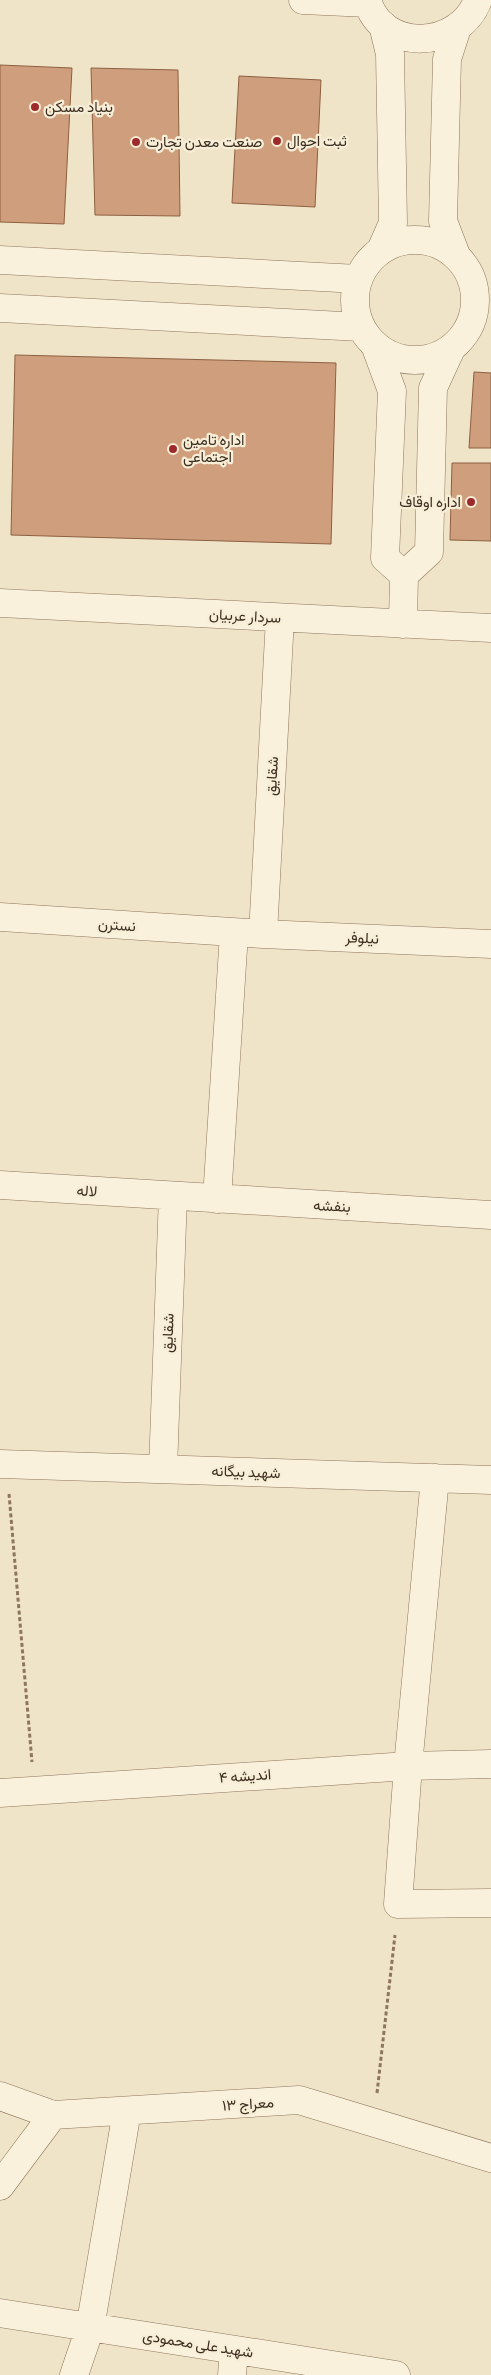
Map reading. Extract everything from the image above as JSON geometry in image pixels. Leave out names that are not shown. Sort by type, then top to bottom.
[{"type":"street","points":[[303,0],[372,9],[400,35],[420,40],[439,37],[475,12]]},
{"type":"street","points":[[372,9],[390,54],[393,223],[381,250],[368,263],[358,279],[355,303],[392,391],[385,558],[404,575]]},
{"type":"street","points":[[403,624],[404,575],[429,552],[433,388],[470,336],[474,312],[473,270],[443,221],[448,59],[475,12]]},
{"type":"street","points":[[381,250],[399,242],[419,240],[439,244],[473,270]]},
{"type":"street","points":[[0,260],[358,279]]},
{"type":"street","points":[[0,308],[368,336],[393,356],[413,360],[433,357],[470,336]]},
{"type":"street","name":"سردار عربیان","points":[[0,603],[491,628]]},
{"type":"street","name":"شقایق","points":[[263,934],[280,618]]},
{"type":"street","name":"نسترن","points":[[0,917],[234,933]]},
{"type":"street","points":[[217,1199],[234,933]]},
{"type":"street","name":"نیلوفر","points":[[234,933],[491,944]]},
{"type":"street","name":"لاله","points":[[0,1185],[173,1196]]},
{"type":"street","name":"شقایق","points":[[163,1469],[173,1196]]},
{"type":"street","name":"بنفشه","points":[[173,1196],[491,1215]]},
{"type":"street","name":"شهید بیگانه","points":[[3,1464],[491,1480]]},
{"type":"street","points":[[435,1478],[408,1766],[398,1904],[491,1903]]},
{"type":"street","name":"اندیشه ۴","points":[[0,1793],[408,1766],[491,1764]]},
{"type":"street","name":"معراج ۱۳","points":[[0,2096],[53,2115],[299,2100],[491,2158]]},
{"type":"street","points":[[74,2375],[90,2328],[127,2111]]},
{"type":"street","points":[[0,2186],[53,2115]]},
{"type":"street","name":"شهید علی محمودی","points":[[0,2313],[90,2328],[233,2362],[396,2375]]},
{"type":"path","points":[[3,1464],[34,1790]]},
{"type":"path","points":[[374,2123],[398,1904]]},
{"type":"building","name":"بنیاد مسکن","points":[[0,65],[72,68],[64,224],[0,222]]},
{"type":"building","name":"صنعت معدن تجارت","points":[[91,68],[178,70],[180,216],[95,215]]},
{"type":"building","name":"ثبت احوال","points":[[239,76],[321,80],[315,207],[232,203]]},
{"type":"building","name":"اداره تامین اجتماعی","points":[[15,355],[336,363],[331,544],[11,535]]},
{"type":"building","points":[[474,372],[491,373],[491,448],[469,448]]},
{"type":"building","name":"اداره اوقاف","points":[[452,463],[491,463],[491,541],[450,540]]},
{"type":"place","name":"بنیاد مسکن","points":[[35,107]]},
{"type":"place","name":"ثبت احوال","points":[[277,141]]},
{"type":"place","name":"صنعت معدن تجارت","points":[[136,142]]},
{"type":"place","name":"اداره تامین اجتماعی","points":[[173,449]]},
{"type":"place","name":"اداره اوقاف","points":[[471,502]]}]
